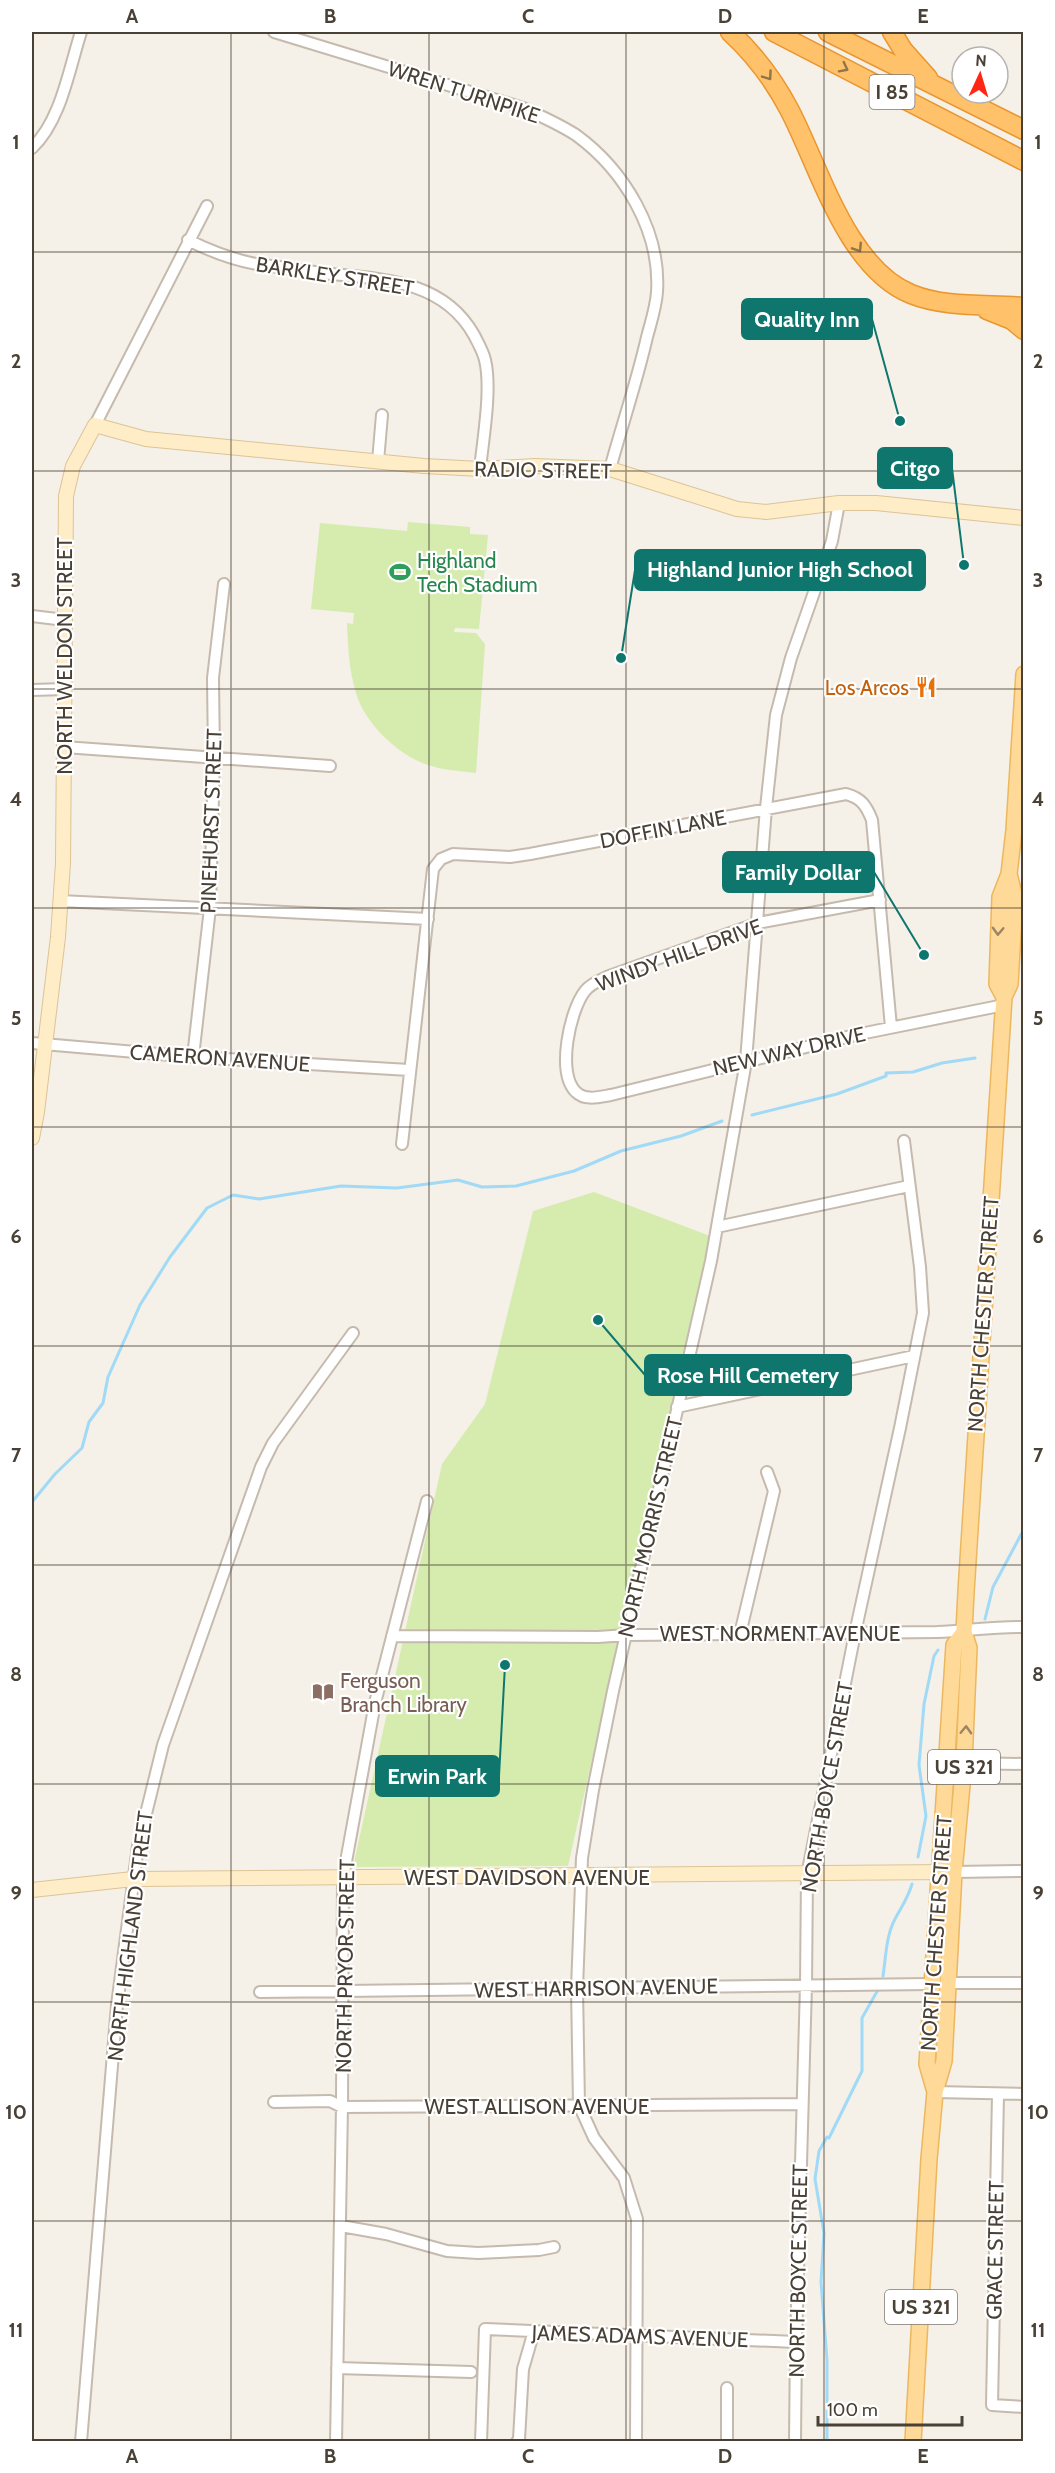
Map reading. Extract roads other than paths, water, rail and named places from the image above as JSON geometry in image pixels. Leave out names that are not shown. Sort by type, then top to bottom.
[{"type":"highway","points":[[730,32],[753,56],[790,110],[845,227],[866,261],[890,283],[908,293],[930,300],[1023,306]]},
{"type":"highway","name":"I 85","points":[[774,32],[1016,157]]},
{"type":"highway","name":"I 85","points":[[828,32],[1017,127]]},
{"type":"highway","points":[[892,32],[899,45],[933,84]]},
{"type":"highway","points":[[953,302],[1003,315],[1023,330]]},
{"type":"main road","name":"NORTH CHESTER STREET","points":[[935,2092],[927,2064],[931,1984],[964,1763],[969,1648],[964,1632],[1004,1001],[1010,984],[1023,674]]},
{"type":"main road","name":"NORTH CHESTER STREET","points":[[913,2442],[929,2159],[935,2092],[944,2061],[949,1983],[947,1872],[954,1645],[964,1632]]},
{"type":"street","points":[[32,148],[41,140],[58,104],[81,32]]},
{"type":"street","name":"WREN TURNPIKE","points":[[274,32],[523,108],[547,118],[575,135],[609,165],[636,204],[649,232],[655,261],[657,293],[642,358],[610,469]]},
{"type":"street","name":"NORTH WELDON STREET","points":[[32,1138],[38,1044],[60,901],[66,496],[73,466],[207,206]]},
{"type":"street","name":"BARKLEY STREET","points":[[188,240],[213,253],[260,264],[397,281],[426,291],[452,308],[470,328],[485,360],[486,405],[480,469]]},
{"type":"street","points":[[378,461],[382,415]]},
{"type":"street","name":"RADIO STREET","points":[[95,425],[146,439],[378,461],[480,469],[535,466],[610,469],[737,509],[766,512],[839,503],[886,504],[1023,518]]},
{"type":"street","name":"NORTH MORRIS STREET","points":[[636,2442],[637,2219],[624,2178],[594,2138],[579,2105],[577,1988],[581,1876],[593,1790],[717,1227],[746,1060],[766,808],[776,716],[832,541],[839,503]]},
{"type":"street","name":"PINEHURST STREET","points":[[193,1057],[210,908],[214,757],[213,678],[224,584]]},
{"type":"street","points":[[32,616],[65,620]]},
{"type":"street","points":[[32,690],[64,689]]},
{"type":"street","points":[[64,747],[330,766]]},
{"type":"street","name":"DOFFIN LANE","points":[[428,919],[433,869],[441,859],[453,854],[510,857],[530,854],[846,794],[858,797],[867,807],[872,820],[880,900]]},
{"type":"street","points":[[880,900],[891,1027]]},
{"type":"street","name":"WINDY HILL DRIVE","points":[[577,1093],[570,1084],[566,1051],[572,1019],[585,991],[593,984],[609,976],[758,923],[880,900]]},
{"type":"street","points":[[60,901],[428,919],[402,1144]]},
{"type":"street","name":"NEW WAY DRIVE","points":[[577,1093],[590,1098],[611,1095],[746,1060],[1004,1001]]},
{"type":"street","name":"CAMERON AVENUE","points":[[38,1044],[193,1057],[409,1070]]},
{"type":"street","name":"NORTH BOYCE STREET","points":[[795,2442],[807,1875],[855,1633],[923,1313],[904,1141]]},
{"type":"street","points":[[717,1227],[909,1186]]},
{"type":"street","name":"NORTH HIGHLAND STREET","points":[[81,2442],[117,2005],[140,1834],[163,1745],[261,1467],[279,1433],[353,1333]]},
{"type":"street","points":[[677,1407],[914,1356]]},
{"type":"street","points":[[740,1634],[774,1491],[767,1472]]},
{"type":"street","name":"NORTH PRYOR STREET","points":[[336,2442],[344,1992],[343,1878],[375,1703],[427,1500]]},
{"type":"street","name":"WEST NORMENT AVENUE","points":[[392,1636],[598,1637],[964,1632],[1001,1626],[1023,1627]]},
{"type":"street","points":[[964,1763],[1023,1764]]},
{"type":"street","name":"WEST DAVIDSON AVENUE","points":[[32,1890],[133,1879],[807,1875],[1023,1871]]},
{"type":"street","points":[[949,1983],[1023,1983]]},
{"type":"street","name":"WEST HARRISON AVENUE","points":[[260,1992],[931,1984]]},
{"type":"street","points":[[935,2092],[1023,2094]]},
{"type":"street","name":"GRACE STREET","points":[[998,2094],[992,2405],[1023,2408]]},
{"type":"street","name":"WEST ALLISON AVENUE","points":[[274,2102],[330,2101],[342,2107],[802,2104]]},
{"type":"street","points":[[341,2226],[386,2234],[447,2252],[478,2253],[539,2250],[554,2247]]},
{"type":"street","name":"JAMES ADAMS AVENUE","points":[[481,2442],[485,2329],[796,2342]]},
{"type":"street","points":[[517,2442],[523,2369],[534,2331]]},
{"type":"street","points":[[337,2368],[471,2372]]},
{"type":"street","points":[[727,2388],[727,2442]]},
{"type":"waterway","points":[[752,1115],[837,1094],[886,1076],[886,1073],[913,1072],[942,1063],[975,1058]]},
{"type":"waterway","points":[[32,1502],[55,1474],[82,1448],[89,1422],[103,1403],[108,1377],[140,1305],[170,1257],[207,1208],[233,1195],[259,1199],[341,1186],[397,1188],[458,1180],[482,1187],[516,1186],[574,1171],[621,1151],[681,1136],[722,1121]]},
{"type":"waterway","points":[[985,1619],[993,1587],[1024,1529]]},
{"type":"waterway","points":[[918,1857],[926,1816],[919,1765],[924,1704],[934,1656],[938,1650]]},
{"type":"waterway","points":[[883,1976],[890,1932],[912,1884]]},
{"type":"waterway","points":[[827,2442],[827,2360],[821,2282],[824,2233],[815,2179],[819,2151],[827,2137],[829,2138],[862,2071],[862,2018],[879,1988]]},
{"type":"place","name":"Quality Inn","points":[[900,421]]},
{"type":"place","name":"Citgo","points":[[964,565]]},
{"type":"place","name":"Highland Tech Stadium","points":[[400,572]]},
{"type":"place","name":"Highland Junior High School","points":[[621,658]]},
{"type":"place","name":"Los Arcos","points":[[926,687]]},
{"type":"place","name":"Family Dollar","points":[[924,955]]},
{"type":"place","name":"Rose Hill Cemetery","points":[[598,1320]]},
{"type":"place","name":"Erwin Park","points":[[505,1665]]},
{"type":"place","name":"Ferguson Branch Library","points":[[323,1692]]}]
